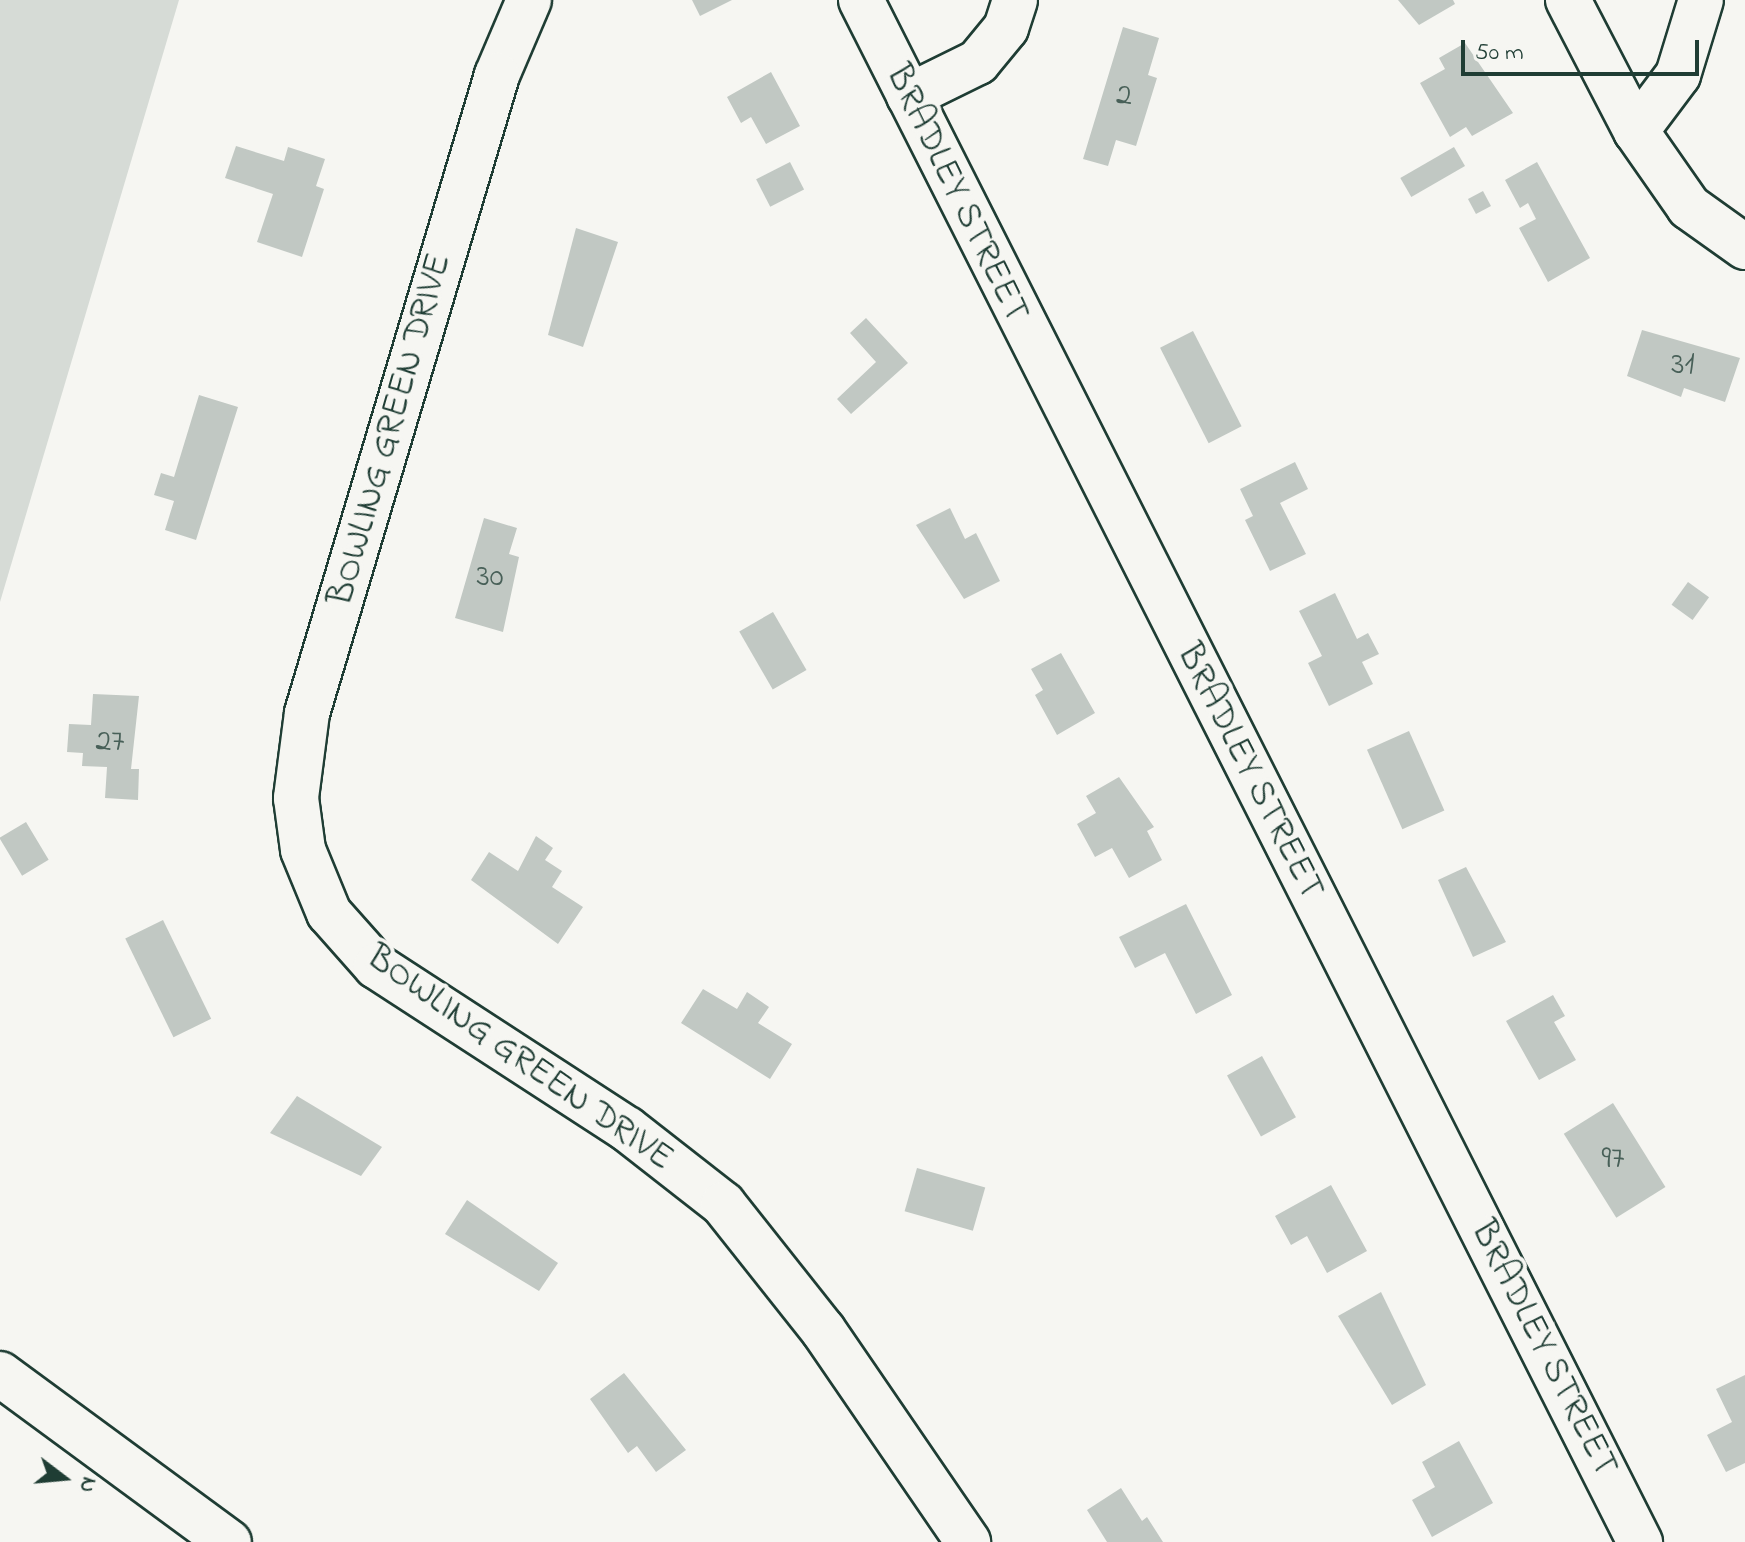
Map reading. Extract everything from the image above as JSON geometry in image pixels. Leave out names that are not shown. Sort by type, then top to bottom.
[{"type":"main road","name":"BOWLING GREEN DRIVE","points":[[529,0],[497,75],[307,713],[296,798],[303,850],[329,913],[376,966],[627,1129],[723,1204],[823,1330],[968,1542]]},
{"type":"main road","name":"BRADLEY STREET","points":[[861,0],[1640,1542]]},
{"type":"main road","points":[[909,96],[978,62],[1006,28],[1015,0]]},
{"type":"main road","points":[[1568,0],[1636,131],[1689,207],[1745,247]]},
{"type":"main road","points":[[1636,131],[1678,75],[1701,0]]},
{"type":"main road","points":[[0,1374],[229,1542]]},
{"type":"shaded area","points":[[0,0],[179,0],[0,602]]},
{"type":"building","points":[[692,0],[732,0],[700,16]]},
{"type":"building","points":[[1398,0],[1453,0],[1455,4],[1419,25]]},
{"type":"building","points":[[1123,27],[1159,38],[1148,75],[1157,78],[1136,146],[1116,140],[1108,166],[1083,159]]},
{"type":"building","points":[[1465,43],[1513,113],[1472,136],[1466,127],[1450,137],[1420,83],[1445,69],[1439,58]]},
{"type":"building","points":[[771,72],[800,126],[766,144],[751,117],[741,123],[727,97]]},
{"type":"building","points":[[236,146],[284,161],[288,147],[325,159],[316,186],[324,189],[302,257],[257,242],[273,194],[225,178]]},
{"type":"building","points":[[1454,147],[1465,166],[1411,197],[1400,178]]},
{"type":"building","points":[[790,162],[804,190],[770,207],[756,179]]},
{"type":"building","points":[[1537,162],[1590,258],[1548,282],[1519,228],[1536,219],[1528,203],[1520,208],[1505,180]]},
{"type":"building","points":[[1483,191],[1491,206],[1476,214],[1468,199]]},
{"type":"building","points":[[576,228],[618,242],[583,347],[548,335]]},
{"type":"building","points":[[866,318],[908,363],[851,414],[837,399],[876,362],[850,333]]},
{"type":"building","points":[[1642,330],[1740,358],[1725,402],[1684,388],[1681,397],[1627,376]]},
{"type":"building","points":[[1193,331],[1242,426],[1209,443],[1160,348]]},
{"type":"building","points":[[199,395],[238,407],[196,540],[165,530],[174,501],[154,495],[161,473],[174,477]]},
{"type":"building","points":[[1295,462],[1308,489],[1280,503],[1306,554],[1270,571],[1245,520],[1253,516],[1240,489]]},
{"type":"building","points":[[950,508],[965,539],[976,533],[1000,581],[964,599],[916,525]]},
{"type":"building","points":[[484,518],[517,528],[509,554],[519,557],[503,632],[455,618]]},
{"type":"building","points":[[1688,582],[1709,597],[1693,620],[1672,605]]},
{"type":"building","points":[[1335,593],[1357,639],[1368,633],[1379,654],[1362,662],[1373,684],[1329,706],[1308,663],[1322,656],[1299,611]]},
{"type":"building","points":[[773,612],[806,670],[773,690],[739,632]]},
{"type":"building","points":[[1061,653],[1095,713],[1057,735],[1035,695],[1043,690],[1031,669]]},
{"type":"building","points":[[93,694],[139,696],[131,769],[139,769],[138,800],[105,798],[107,767],[82,766],[83,753],[67,752],[69,724],[91,725]]},
{"type":"building","points":[[1409,731],[1444,810],[1402,829],[1367,750]]},
{"type":"building","points":[[1119,777],[1154,827],[1147,831],[1162,860],[1129,878],[1112,848],[1095,857],[1077,824],[1096,813],[1086,796]]},
{"type":"building","points":[[26,822],[49,860],[22,876],[0,838]]},
{"type":"building","points":[[536,836],[553,848],[545,860],[562,871],[552,887],[583,907],[558,944],[471,880],[489,852],[518,871]]},
{"type":"building","points":[[1466,867],[1506,942],[1473,957],[1438,880]]},
{"type":"building","points":[[1186,904],[1232,995],[1196,1014],[1165,953],[1135,968],[1119,937]]},
{"type":"building","points":[[163,920],[211,1019],[173,1037],[125,938]]},
{"type":"building","points":[[703,989],[737,1009],[747,992],[769,1007],[758,1023],[792,1044],[770,1079],[681,1023]]},
{"type":"building","points":[[1553,995],[1565,1016],[1554,1022],[1576,1060],[1539,1080],[1506,1021]]},
{"type":"building","points":[[1262,1056],[1296,1117],[1261,1137],[1227,1075]]},
{"type":"building","points":[[297,1096],[382,1147],[361,1176],[270,1133]]},
{"type":"building","points":[[1613,1103],[1665,1187],[1616,1218],[1564,1134]]},
{"type":"building","points":[[917,1168],[985,1188],[973,1231],[905,1211]]},
{"type":"building","points":[[1331,1185],[1367,1251],[1327,1273],[1307,1236],[1291,1245],[1275,1216]]},
{"type":"building","points":[[467,1200],[558,1263],[539,1291],[445,1234]]},
{"type":"building","points":[[1381,1292],[1426,1385],[1392,1405],[1338,1316]]},
{"type":"building","points":[[624,1373],[686,1450],[656,1472],[637,1446],[628,1453],[590,1399]]},
{"type":"building","points":[[1745,1375],[1745,1463],[1726,1472],[1707,1435],[1732,1422],[1716,1389]]},
{"type":"building","points":[[1459,1441],[1493,1503],[1432,1537],[1412,1500],[1435,1487],[1422,1462]]},
{"type":"building","points":[[1121,1488],[1142,1521],[1147,1517],[1163,1542],[1107,1542],[1087,1510]]}]
